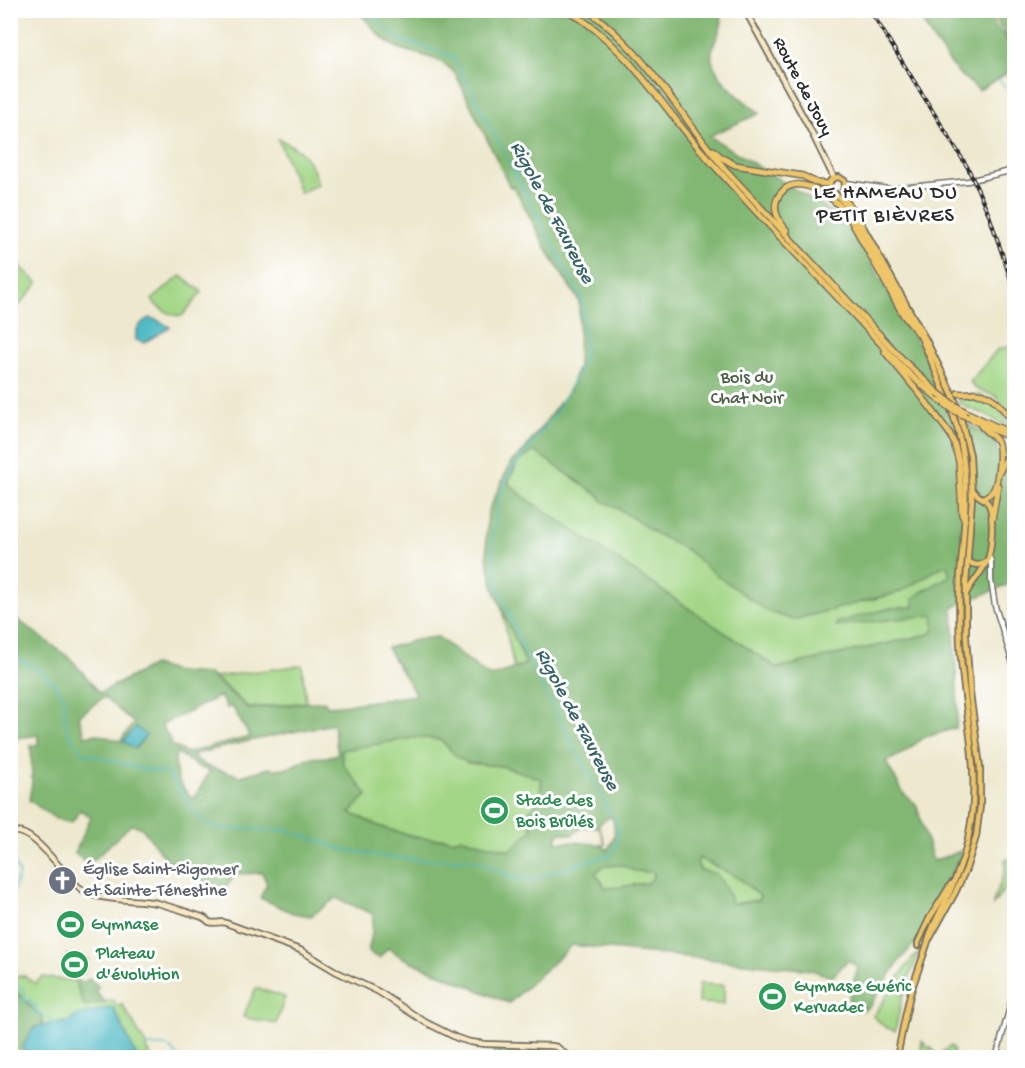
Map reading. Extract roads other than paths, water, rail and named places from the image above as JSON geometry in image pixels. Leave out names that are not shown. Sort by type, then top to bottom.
[{"type":"highway","points":[[567,10],[603,36],[631,65],[717,169],[917,381],[953,410],[1014,434]]},
{"type":"highway","points":[[587,10],[621,38],[646,66],[706,146],[906,363],[965,414],[980,424],[1014,439]]},
{"type":"highway","points":[[706,146],[711,147],[721,158],[735,165],[803,176],[817,183],[830,184]]},
{"type":"highway","points":[[787,235],[787,230],[777,215],[775,204],[785,189],[794,185],[804,186],[835,202],[848,216],[904,315],[918,333]]},
{"type":"highway","points":[[880,343],[883,351],[930,406],[950,434],[959,462],[962,515],[965,520]]},
{"type":"highway","points":[[958,393],[981,393],[989,396],[998,403],[1014,423]]},
{"type":"highway","points":[[980,424],[982,429],[995,438],[1000,451],[995,488],[983,498]]},
{"type":"highway","points":[[992,520],[1000,470],[1006,459],[1014,452]]},
{"type":"main road","name":"Route de Jouy","points":[[745,10],[834,178]]},
{"type":"main road","points":[[897,1058],[909,998],[921,960],[930,938],[958,871],[968,840],[973,812],[973,757],[960,644],[960,589],[966,485],[961,443],[953,414],[936,372],[918,333],[847,206],[831,190],[830,184],[834,178],[841,178],[846,183],[843,191],[844,198],[857,216],[926,340],[955,400],[970,455],[972,487],[966,636],[980,767],[980,806],[972,852],[966,869],[930,938]]},
{"type":"main road","points":[[836,193],[843,191]]},
{"type":"main road","points":[[946,381],[958,393]]},
{"type":"main road","points":[[966,594],[987,562],[992,520],[990,507],[983,498],[975,495],[972,487]]},
{"type":"main road","points":[[962,556],[979,566],[987,562]]},
{"type":"main road","points":[[10,832],[24,833],[85,891],[103,897],[157,903],[202,917],[212,923],[223,922],[289,945],[337,972],[366,985],[457,1038],[485,1044],[530,1044],[557,1047],[570,1058]]},
{"type":"main road","points":[[918,946],[929,919],[958,871]]},
{"type":"street","points":[[846,183],[889,189],[968,181],[1014,170]]},
{"type":"street","points":[[989,556],[995,606],[1014,667]]},
{"type":"street","points":[[996,1058],[1014,992]]},
{"type":"water","points":[[149,318],[170,327],[144,343],[136,340],[138,327]]},
{"type":"water","points":[[136,727],[146,735],[135,749],[123,741]]},
{"type":"water","points":[[113,1007],[137,1057],[32,1057],[22,1048],[33,1029],[38,1026],[71,1021],[75,1016]]},
{"type":"waterway","name":"Rigole de Favreuse","points":[[10,655],[43,673],[56,686],[64,697],[67,729],[84,753],[142,769],[168,773],[198,817],[212,826],[287,830],[342,849],[385,857],[425,860],[469,859],[486,864],[512,878],[531,880],[611,855],[619,832],[527,659],[497,583],[492,539],[499,497],[512,469],[555,414],[583,363],[585,348],[582,300],[454,58],[401,40],[368,10]]},
{"type":"waterway","points":[[999,80],[1014,96]]},
{"type":"waterway","points":[[10,861],[14,863],[19,873],[10,897]]},
{"type":"waterway","points":[[10,984],[21,987],[26,993],[23,997],[24,1001],[30,1000],[38,1006],[33,1011],[36,1014],[40,1012],[44,1018],[50,1019],[51,1025]]},
{"type":"waterway","points":[[146,1046],[168,1046],[180,1058]]},
{"type":"waterway","points":[[209,1058],[224,1055],[233,1058]]},
{"type":"railway","points":[[870,10],[968,168],[989,215],[1014,289]]},
{"type":"place","name":"Stade des Bois Brûlés","points":[[495,811]]},
{"type":"place","name":"Église Saint-Rigomer et Sainte-Ténestine","points":[[62,880]]},
{"type":"place","name":"Gymnase","points":[[70,925]]},
{"type":"place","name":"Plateau d'évolution","points":[[75,964]]},
{"type":"place","name":"Gymnase Guéric Kervadec","points":[[773,997]]},
{"type":"district","name":"LE HAMEAU DU PETIT BIÈVRES","points":[[886,206]]},
{"type":"park label","name":"Bois du Chat Noir","points":[[747,388]]}]
